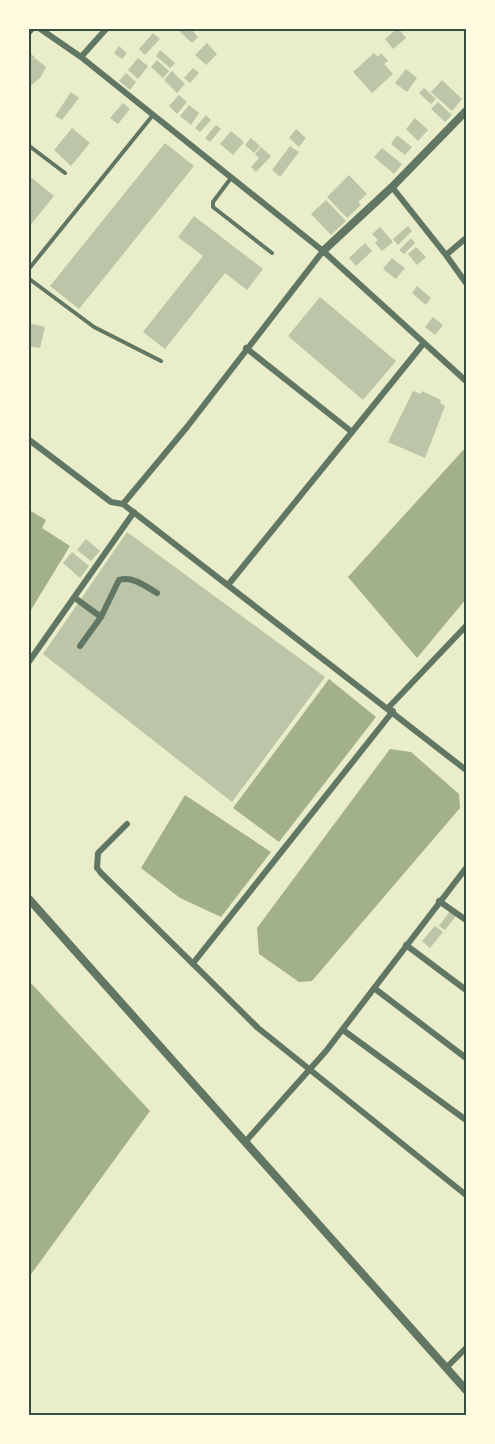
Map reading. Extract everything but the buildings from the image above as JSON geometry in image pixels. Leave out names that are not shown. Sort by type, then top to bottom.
[{"type":"street","points":[[39,28],[81,57],[322,251],[466,381]]},
{"type":"street","points":[[81,57],[107,28]]},
{"type":"street","points":[[123,504],[133,496],[188,427],[322,251],[392,187],[466,111]]},
{"type":"street","points":[[392,187],[466,283]]},
{"type":"street","points":[[446,255],[466,237]]},
{"type":"street","points":[[228,585],[423,344]]},
{"type":"street","points":[[246,348],[310,395],[352,432]]},
{"type":"street","points":[[28,439],[111,502],[123,504],[134,512],[466,770]]},
{"type":"street","points":[[28,663],[134,512]]},
{"type":"street","points":[[80,646],[101,617],[119,580],[129,578],[157,593]]},
{"type":"street","points":[[75,598],[101,617]]},
{"type":"street","points":[[194,962],[390,710],[466,626]]},
{"type":"street","points":[[127,824],[98,853],[97,868],[258,1028],[311,1068],[398,1142],[466,1195]]},
{"type":"street","points":[[246,1141],[343,1030],[466,868]]},
{"type":"street","points":[[28,898],[466,1390]]},
{"type":"street","points":[[439,901],[466,920]]},
{"type":"street","points":[[406,945],[466,990]]},
{"type":"street","points":[[374,988],[466,1058]]},
{"type":"street","points":[[343,1030],[466,1120]]},
{"type":"street","points":[[447,1367],[466,1348]]},
{"type":"lane","points":[[28,35],[34,28]]},
{"type":"lane","points":[[28,270],[153,114]]},
{"type":"lane","points":[[28,145],[65,173]]},
{"type":"lane","points":[[231,177],[213,202],[213,207],[272,253]]},
{"type":"lane","points":[[28,278],[94,327],[161,361]]},
{"type":"shaded area","points":[[466,447],[466,599],[417,658],[348,577]]},
{"type":"shaded area","points":[[29,510],[46,520],[42,528],[70,546],[29,613]]},
{"type":"shaded area","points":[[329,679],[376,717],[279,842],[233,808]]},
{"type":"shaded area","points":[[390,749],[411,752],[459,794],[460,808],[312,981],[299,982],[259,954],[257,928]]},
{"type":"shaded area","points":[[185,795],[271,852],[221,917],[180,898],[141,868]]},
{"type":"shaded area","points":[[29,981],[150,1111],[29,1277]]}]
